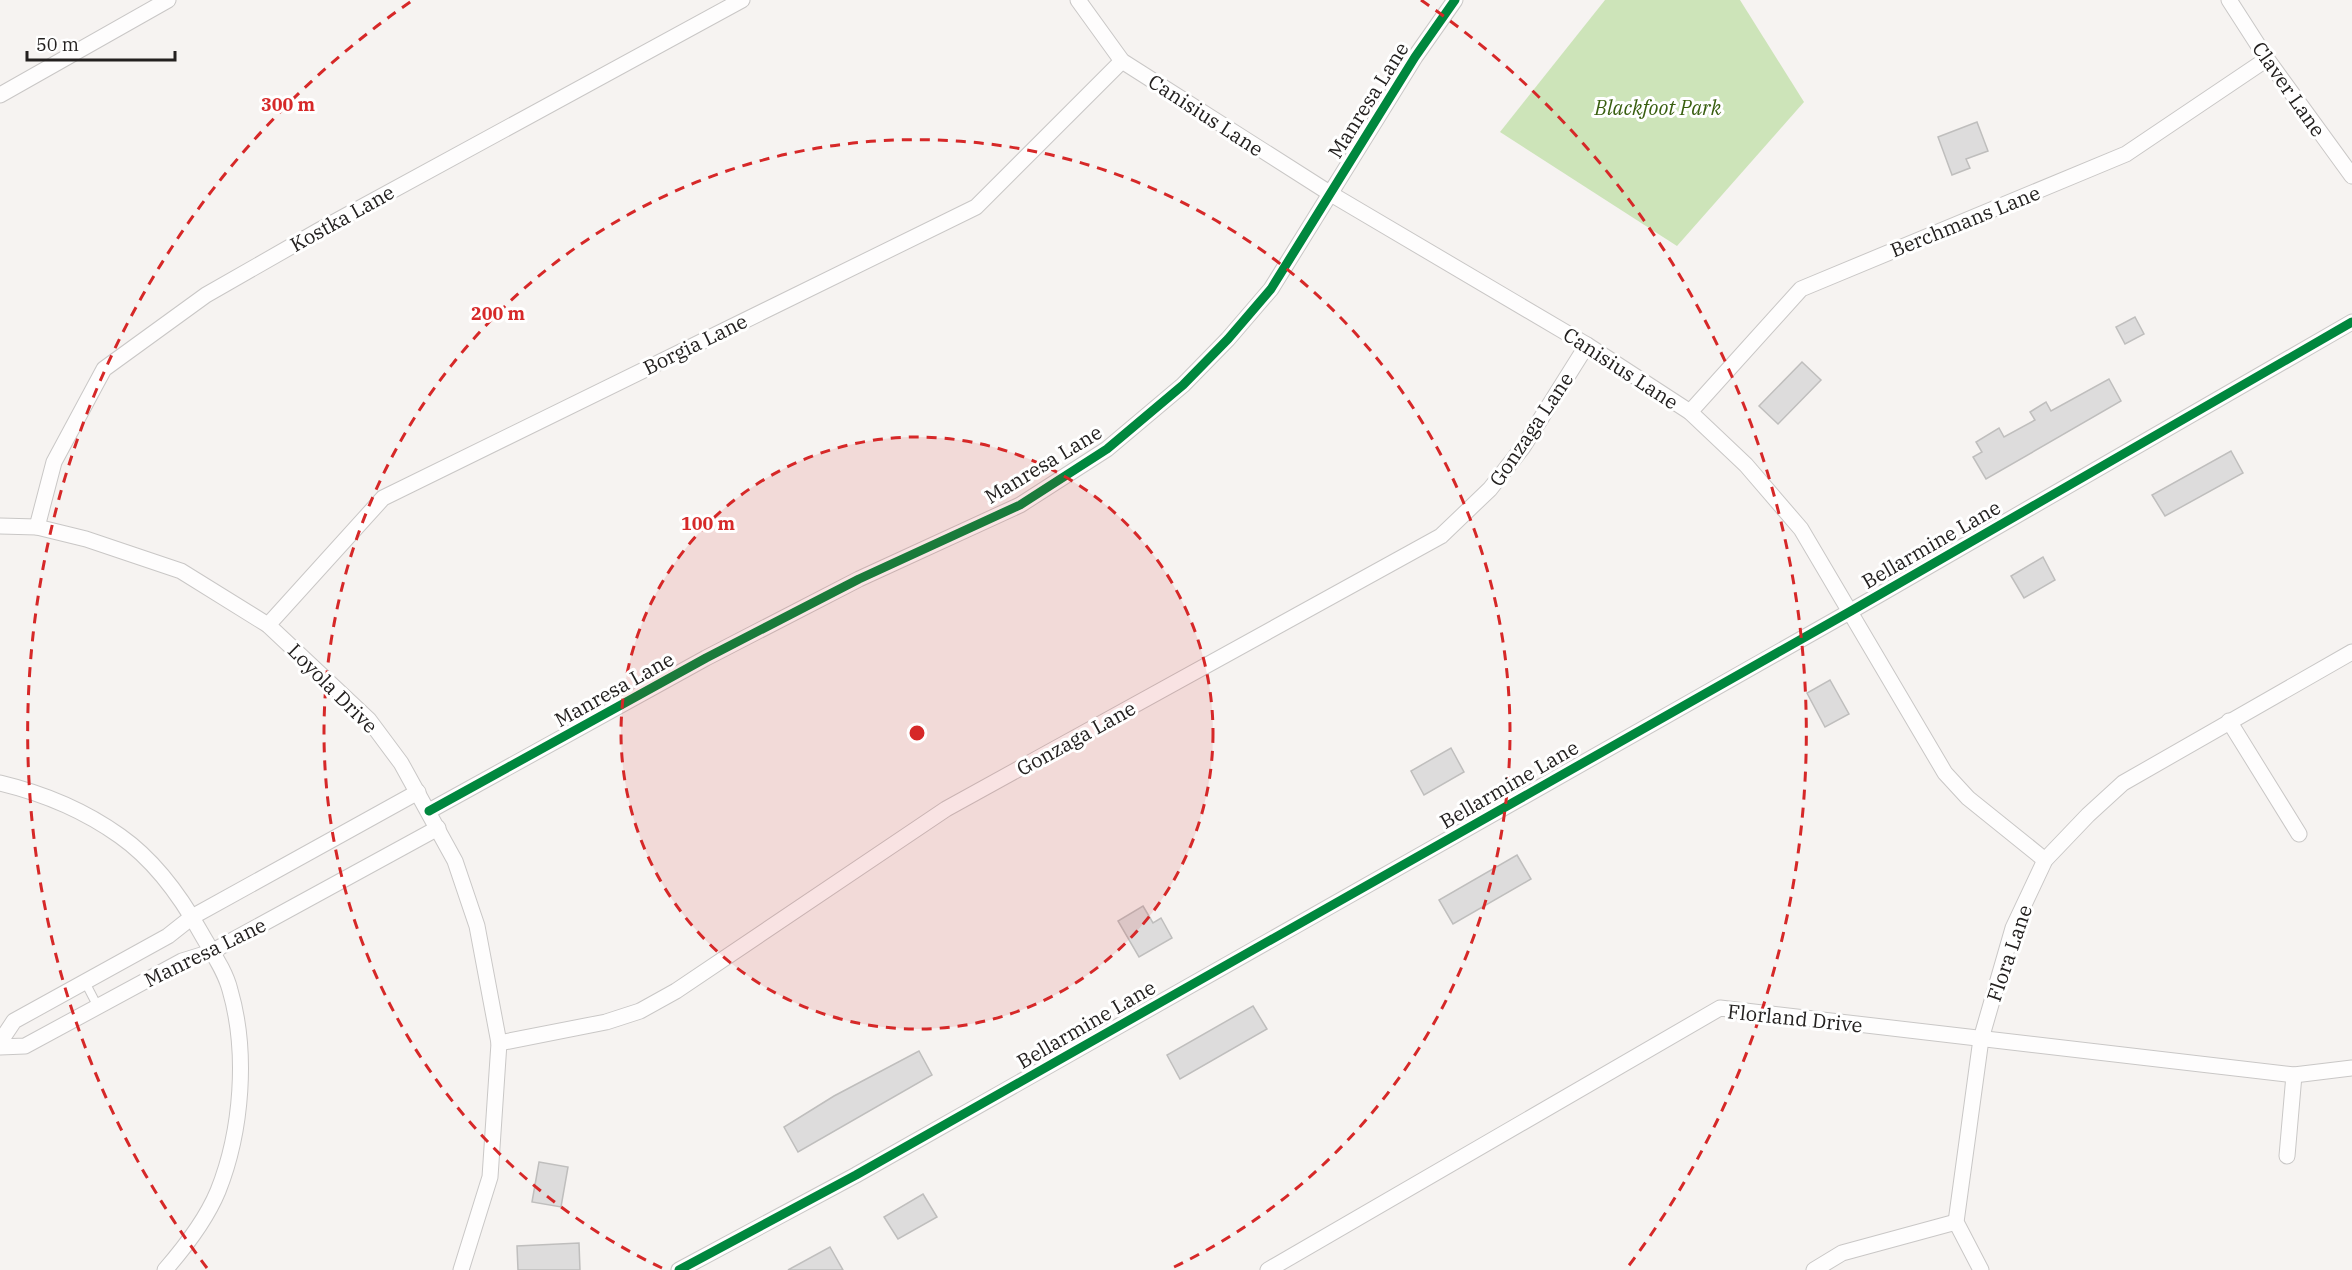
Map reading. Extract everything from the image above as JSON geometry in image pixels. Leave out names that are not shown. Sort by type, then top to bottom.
[{"type":"street","points":[[0,95],[168,0]]},
{"type":"street","name":"Kostka Lane","points":[[37,527],[54,462],[104,369],[206,296],[318,231],[742,0]]},
{"type":"street","name":"Canisius Lane","points":[[1078,0],[1122,61],[1331,194],[1587,345],[1690,412],[1746,465],[1800,528],[1851,610],[1913,722],[1946,773],[1968,798],[2045,860]]},
{"type":"street","name":"Manresa Lane","points":[[429,811],[706,658],[838,590],[1020,505],[1107,449],[1183,385],[1228,339],[1271,289],[1415,57],[1455,0]]},
{"type":"street","name":"Claver Lane","points":[[2229,0],[2267,59],[2352,176]]},
{"type":"street","name":"Berchmans Lane","points":[[1690,412],[1801,289],[2126,154],[2267,59]]},
{"type":"street","name":"Borgia Lane","points":[[268,625],[383,498],[976,207],[1122,61]]},
{"type":"street","name":"Bellarmine Lane","points":[[679,1270],[856,1175],[1851,610],[2352,322]]},
{"type":"street","name":"Gonzaga Lane","points":[[499,1043],[606,1022],[640,1011],[676,991],[946,809],[1441,536],[1490,489],[1522,447],[1587,345]]},
{"type":"street","name":"Loyola Drive","points":[[0,526],[37,527],[86,539],[181,571],[268,625],[369,720],[418,792],[455,861],[477,926],[499,1043],[490,1177],[461,1270]]},
{"type":"street","name":"Flora Lane","points":[[1956,1222],[1982,1040],[2013,928],[2045,860],[2088,815],[2123,783],[2352,652]]},
{"type":"street","points":[[2229,721],[2299,834]]},
{"type":"street","points":[[0,783],[34,792],[120,836],[153,866],[192,917],[230,989],[242,1067],[235,1130],[218,1191],[186,1245],[165,1270]]},
{"type":"street","name":"Manresa Lane","points":[[0,1042],[14,1021],[168,936],[192,917],[418,792]]},
{"type":"street","name":"Manresa Lane","points":[[0,1047],[25,1046],[182,961],[211,952],[438,828]]},
{"type":"street","name":"Florland Drive","points":[[1268,1270],[1720,1008],[2294,1075],[2352,1068]]},
{"type":"street","points":[[2287,1156],[2294,1075]]},
{"type":"street","points":[[1814,1270],[1842,1253],[1956,1222],[1981,1270]]},
{"type":"lane","points":[[84,982],[98,1007]]},
{"type":"green space","name":"Blackfoot Park","points":[[1605,0],[1740,0],[1804,102],[1677,246],[1500,132]]},
{"type":"building","points":[[1977,122],[1988,151],[1966,159],[1970,168],[1952,175],[1938,137]]},
{"type":"building","points":[[2135,317],[2144,334],[2125,344],[2116,327]]},
{"type":"building","points":[[1802,362],[1821,380],[1778,424],[1759,406]]},
{"type":"building","points":[[2109,379],[2121,401],[1986,479],[1973,457],[1982,452],[1976,442],[1999,428],[2004,437],[2035,420],[2030,412],[2046,402],[2051,411]]},
{"type":"building","points":[[2231,451],[2243,473],[2165,516],[2152,495]]},
{"type":"building","points":[[2043,557],[2055,580],[2024,598],[2011,576]]},
{"type":"building","points":[[1830,680],[1849,714],[1825,727],[1807,693]]},
{"type":"building","points":[[1451,748],[1464,772],[1424,795],[1411,771]]},
{"type":"building","points":[[1517,855],[1531,879],[1453,924],[1439,900]]},
{"type":"building","points":[[1143,906],[1153,923],[1161,918],[1172,938],[1139,957],[1118,921]]},
{"type":"building","points":[[1253,1006],[1267,1029],[1180,1079],[1167,1055]]},
{"type":"building","points":[[919,1051],[932,1075],[798,1152],[784,1127],[834,1096]]},
{"type":"building","points":[[539,1162],[568,1167],[561,1207],[532,1202]]},
{"type":"building","points":[[923,1194],[937,1217],[898,1239],[884,1217]]},
{"type":"building","points":[[579,1243],[580,1270],[518,1270],[517,1246]]},
{"type":"building","points":[[830,1247],[843,1270],[788,1270]]},
{"type":"cycle path","points":[[429,811],[706,658],[859,579],[1020,505],[1107,449],[1183,385],[1228,339],[1271,289],[1415,57],[1455,0]]},
{"type":"cycle path","points":[[679,1270],[856,1175],[1851,611],[2352,322]]}]
